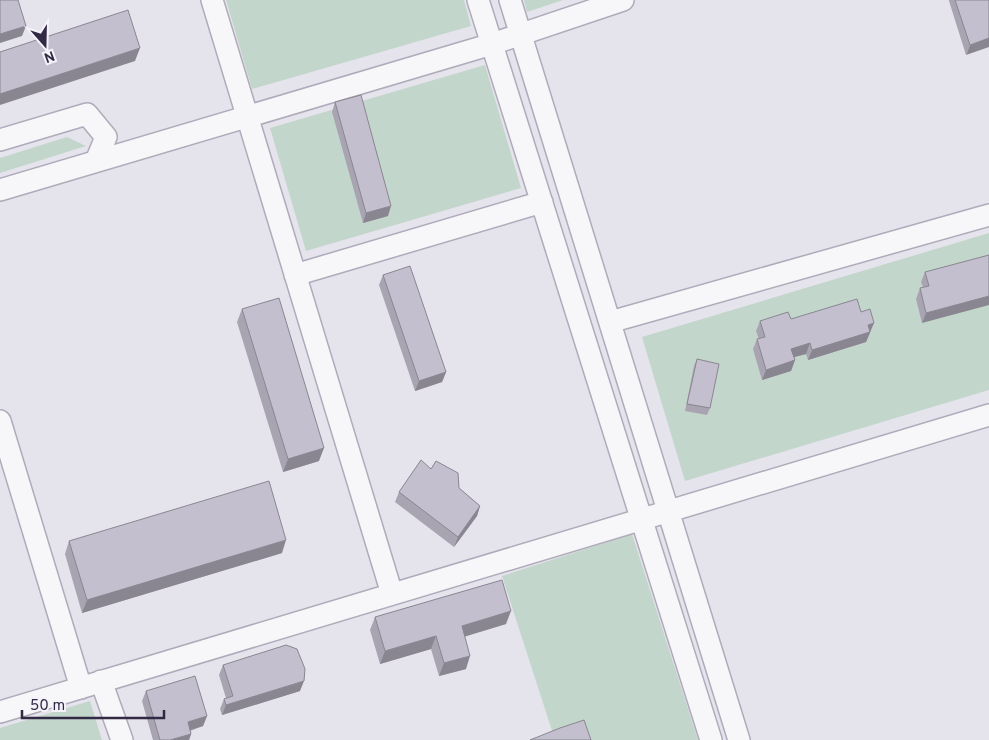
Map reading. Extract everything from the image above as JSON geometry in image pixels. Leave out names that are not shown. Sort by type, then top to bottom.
[{"type":"lane","points":[[212,0],[392,594]]},
{"type":"lane","points":[[478,0],[710,740]]},
{"type":"lane","points":[[510,0],[739,740]]},
{"type":"lane","points":[[0,190],[492,44],[623,0]]},
{"type":"lane","points":[[0,140],[87,114],[106,137],[96,161]]},
{"type":"lane","points":[[295,275],[542,202]]},
{"type":"lane","points":[[610,322],[989,215]]},
{"type":"lane","points":[[0,710],[81,688],[989,415]]},
{"type":"lane","points":[[0,421],[81,688]]},
{"type":"lane","points":[[101,681],[122,740]]},
{"type":"green space","points":[[226,0],[464,0],[471,26],[252,89]]},
{"type":"green space","points":[[524,0],[563,0],[527,12]]},
{"type":"green space","points":[[485,65],[521,188],[306,251],[270,128]]},
{"type":"green space","points":[[67,137],[86,146],[0,173],[0,158]]},
{"type":"green space","points":[[989,233],[989,390],[685,481],[642,337]]},
{"type":"green space","points":[[632,534],[698,740],[555,740],[502,576]]},
{"type":"green space","points":[[90,701],[102,740],[0,740],[0,728]]},
{"type":"building","points":[[0,0],[18,0],[26,26],[0,34]]},
{"type":"building","points":[[955,0],[989,0],[989,38],[970,45]]},
{"type":"building","points":[[128,10],[140,48],[0,94],[0,52]]},
{"type":"building","points":[[361,95],[391,206],[366,213],[335,102]]},
{"type":"building","points":[[989,255],[989,296],[926,313],[920,288],[929,286],[925,272]]},
{"type":"building","points":[[410,266],[446,372],[419,381],[383,275]]},
{"type":"building","points":[[279,298],[324,448],[288,459],[242,309]]},
{"type":"building","points":[[857,299],[861,312],[870,309],[874,323],[868,325],[870,332],[812,350],[810,343],[791,349],[795,360],[766,370],[757,339],[765,337],[760,321],[788,312],[791,319]]},
{"type":"building","points":[[697,359],[719,364],[710,408],[687,404]]},
{"type":"building","points":[[421,460],[431,469],[436,461],[458,473],[459,488],[480,506],[458,537],[399,492]]},
{"type":"building","points":[[269,481],[286,540],[87,600],[69,541]]},
{"type":"building","points":[[502,580],[511,611],[462,626],[470,656],[444,663],[436,636],[385,651],[375,617]]},
{"type":"building","points":[[286,645],[297,649],[305,669],[304,681],[226,705],[224,699],[233,696],[223,665]]},
{"type":"building","points":[[195,676],[207,716],[188,722],[191,734],[170,740],[160,740],[146,691]]},
{"type":"building","points":[[584,720],[591,740],[530,740],[560,728]]}]
